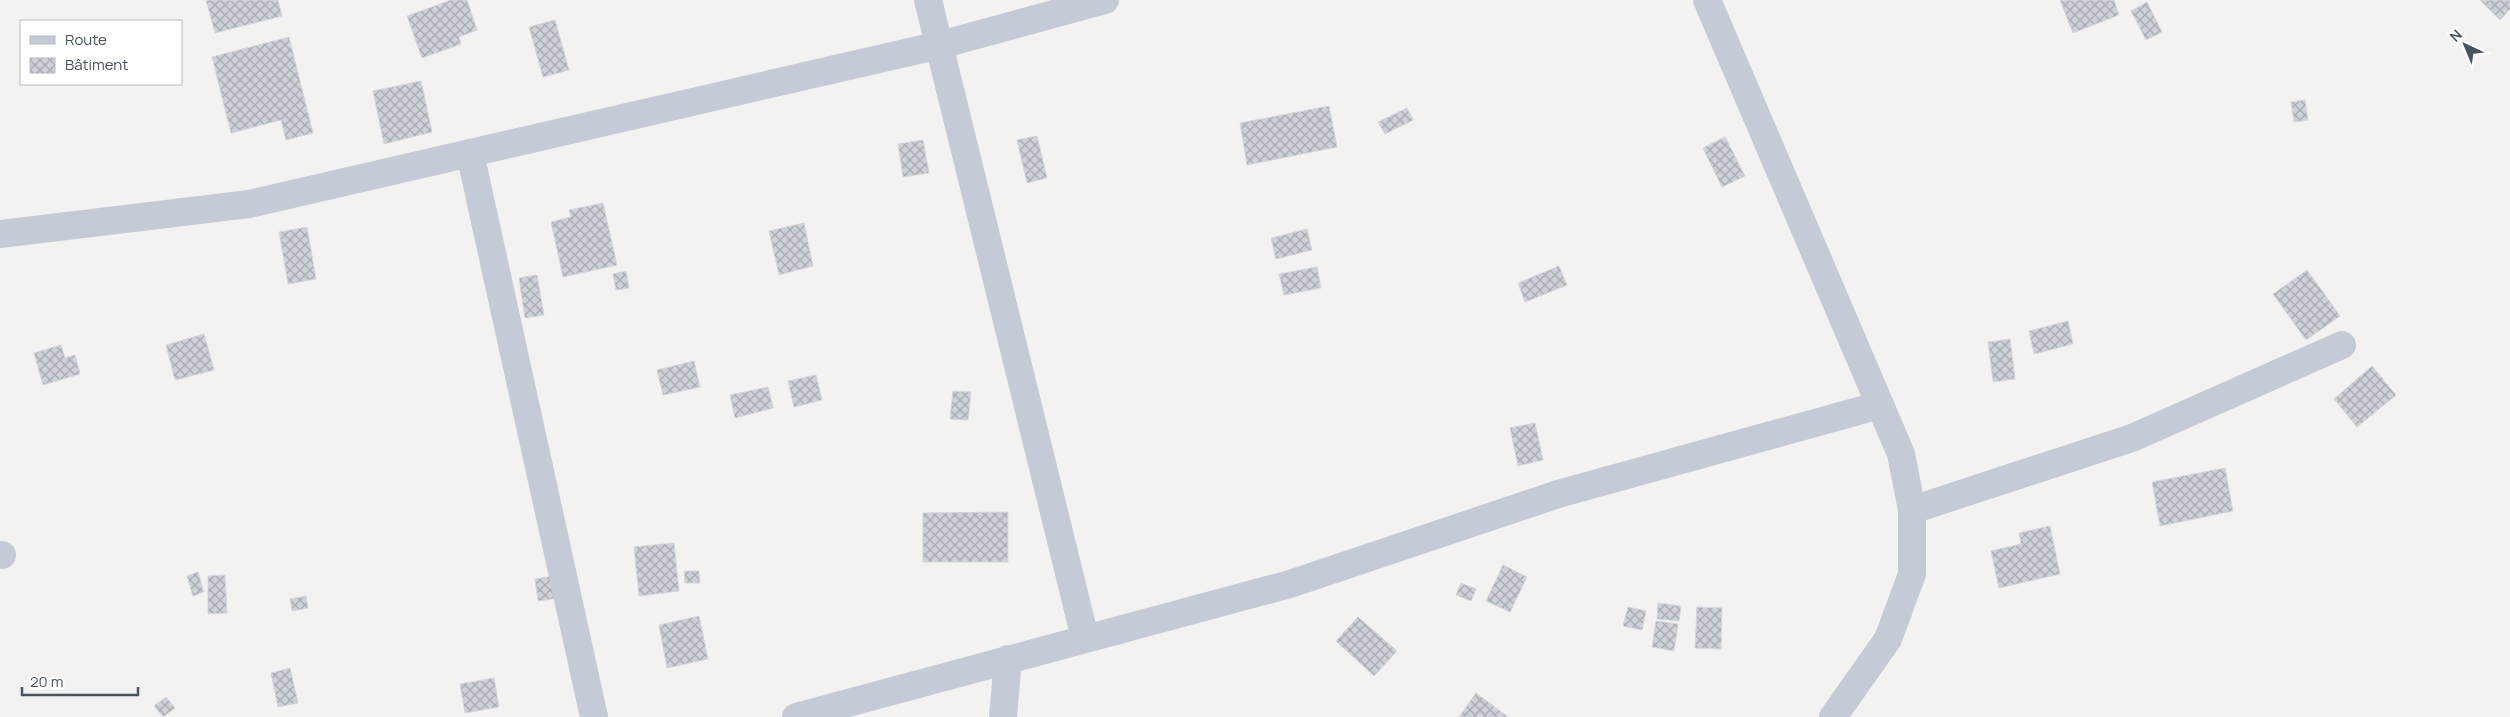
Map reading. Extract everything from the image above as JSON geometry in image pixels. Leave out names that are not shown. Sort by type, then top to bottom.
[{"type":"street","points":[[928,0],[1084,638]]},
{"type":"street","points":[[0,234],[249,204],[940,45],[1105,0]]},
{"type":"street","points":[[1707,0],[1901,454],[1912,510],[1912,574],[1888,638],[1833,717]]},
{"type":"street","points":[[470,153],[594,717]]},
{"type":"street","points":[[1912,510],[2132,438],[2342,345]]},
{"type":"street","points":[[796,717],[1290,584],[1558,494],[1880,405]]},
{"type":"street","points":[[1003,717],[1008,659]]},
{"type":"building","points":[[206,0],[278,0],[282,16],[215,33]]},
{"type":"building","points":[[451,0],[467,0],[477,30],[459,37],[461,44],[422,58],[407,16]]},
{"type":"building","points":[[2060,0],[2114,0],[2119,15],[2073,33]]},
{"type":"building","points":[[2480,0],[2510,0],[2510,9],[2500,20]]},
{"type":"building","points":[[2147,2],[2162,32],[2146,40],[2131,11]]},
{"type":"building","points":[[555,20],[569,70],[543,77],[529,27]]},
{"type":"building","points":[[289,37],[313,133],[286,140],[281,120],[231,133],[212,57]]},
{"type":"building","points":[[421,81],[432,132],[384,144],[373,91]]},
{"type":"building","points":[[2305,100],[2308,120],[2294,122],[2291,102]]},
{"type":"building","points":[[1329,106],[1337,147],[1247,165],[1240,123]]},
{"type":"building","points":[[1407,108],[1413,120],[1385,134],[1378,122]]},
{"type":"building","points":[[1037,136],[1047,178],[1027,183],[1017,140]]},
{"type":"building","points":[[1725,137],[1745,176],[1722,187],[1703,148]]},
{"type":"building","points":[[923,140],[929,173],[903,177],[898,144]]},
{"type":"building","points":[[603,203],[617,265],[563,277],[551,222],[571,217],[569,210]]},
{"type":"building","points":[[804,223],[813,266],[779,275],[769,231]]},
{"type":"building","points":[[307,227],[316,279],[288,284],[279,232]]},
{"type":"building","points":[[1307,229],[1312,250],[1276,259],[1271,238]]},
{"type":"building","points":[[1559,266],[1567,285],[1525,302],[1518,283]]},
{"type":"building","points":[[1317,267],[1321,288],[1284,295],[1279,274]]},
{"type":"building","points":[[2307,270],[2340,316],[2306,340],[2273,294]]},
{"type":"building","points":[[626,271],[629,288],[616,290],[613,274]]},
{"type":"building","points":[[537,275],[544,315],[525,318],[519,278]]},
{"type":"building","points":[[2068,321],[2073,344],[2034,354],[2029,331]]},
{"type":"building","points":[[204,334],[214,370],[175,380],[166,345]]},
{"type":"building","points":[[2010,339],[2015,379],[1993,382],[1988,342]]},
{"type":"building","points":[[61,345],[65,358],[75,355],[80,374],[43,385],[34,353]]},
{"type":"building","points":[[694,361],[700,387],[663,395],[657,370]]},
{"type":"building","points":[[2372,366],[2396,395],[2357,427],[2334,399]]},
{"type":"building","points":[[816,375],[822,400],[794,407],[788,381]]},
{"type":"building","points":[[768,387],[773,408],[735,418],[730,395]]},
{"type":"building","points":[[953,391],[971,392],[968,420],[950,419]]},
{"type":"building","points":[[1535,423],[1543,460],[1518,466],[1510,428]]},
{"type":"building","points":[[2225,468],[2233,511],[2160,526],[2152,482]]},
{"type":"building","points":[[1008,512],[1008,562],[923,562],[923,513]]},
{"type":"building","points":[[2050,526],[2060,574],[1999,588],[1991,551],[2021,544],[2019,533]]},
{"type":"building","points":[[674,543],[679,591],[639,596],[634,547]]},
{"type":"building","points":[[1503,565],[1527,577],[1510,612],[1486,601]]},
{"type":"building","points":[[684,571],[699,571],[700,583],[685,583]]},
{"type":"building","points":[[198,572],[204,592],[193,596],[187,576]]},
{"type":"building","points":[[225,575],[227,613],[208,614],[208,576]]},
{"type":"building","points":[[554,576],[559,598],[538,601],[535,579]]},
{"type":"building","points":[[1461,583],[1476,589],[1471,601],[1456,595]]},
{"type":"building","points":[[306,596],[308,608],[292,611],[290,599]]},
{"type":"building","points":[[1658,603],[1681,606],[1679,621],[1657,619]]},
{"type":"building","points":[[1628,607],[1646,611],[1642,630],[1623,626]]},
{"type":"building","points":[[1697,607],[1722,608],[1721,649],[1695,648]]},
{"type":"building","points":[[699,616],[708,659],[667,668],[659,625]]},
{"type":"building","points":[[1358,617],[1397,651],[1374,676],[1336,641]]},
{"type":"building","points":[[1656,621],[1678,624],[1674,651],[1652,647]]},
{"type":"building","points":[[290,668],[298,703],[278,707],[271,673]]},
{"type":"building","points":[[494,678],[499,707],[465,713],[460,684]]},
{"type":"building","points":[[1476,693],[1508,717],[1459,717]]},
{"type":"building","points":[[166,697],[175,708],[163,717],[154,706]]}]
